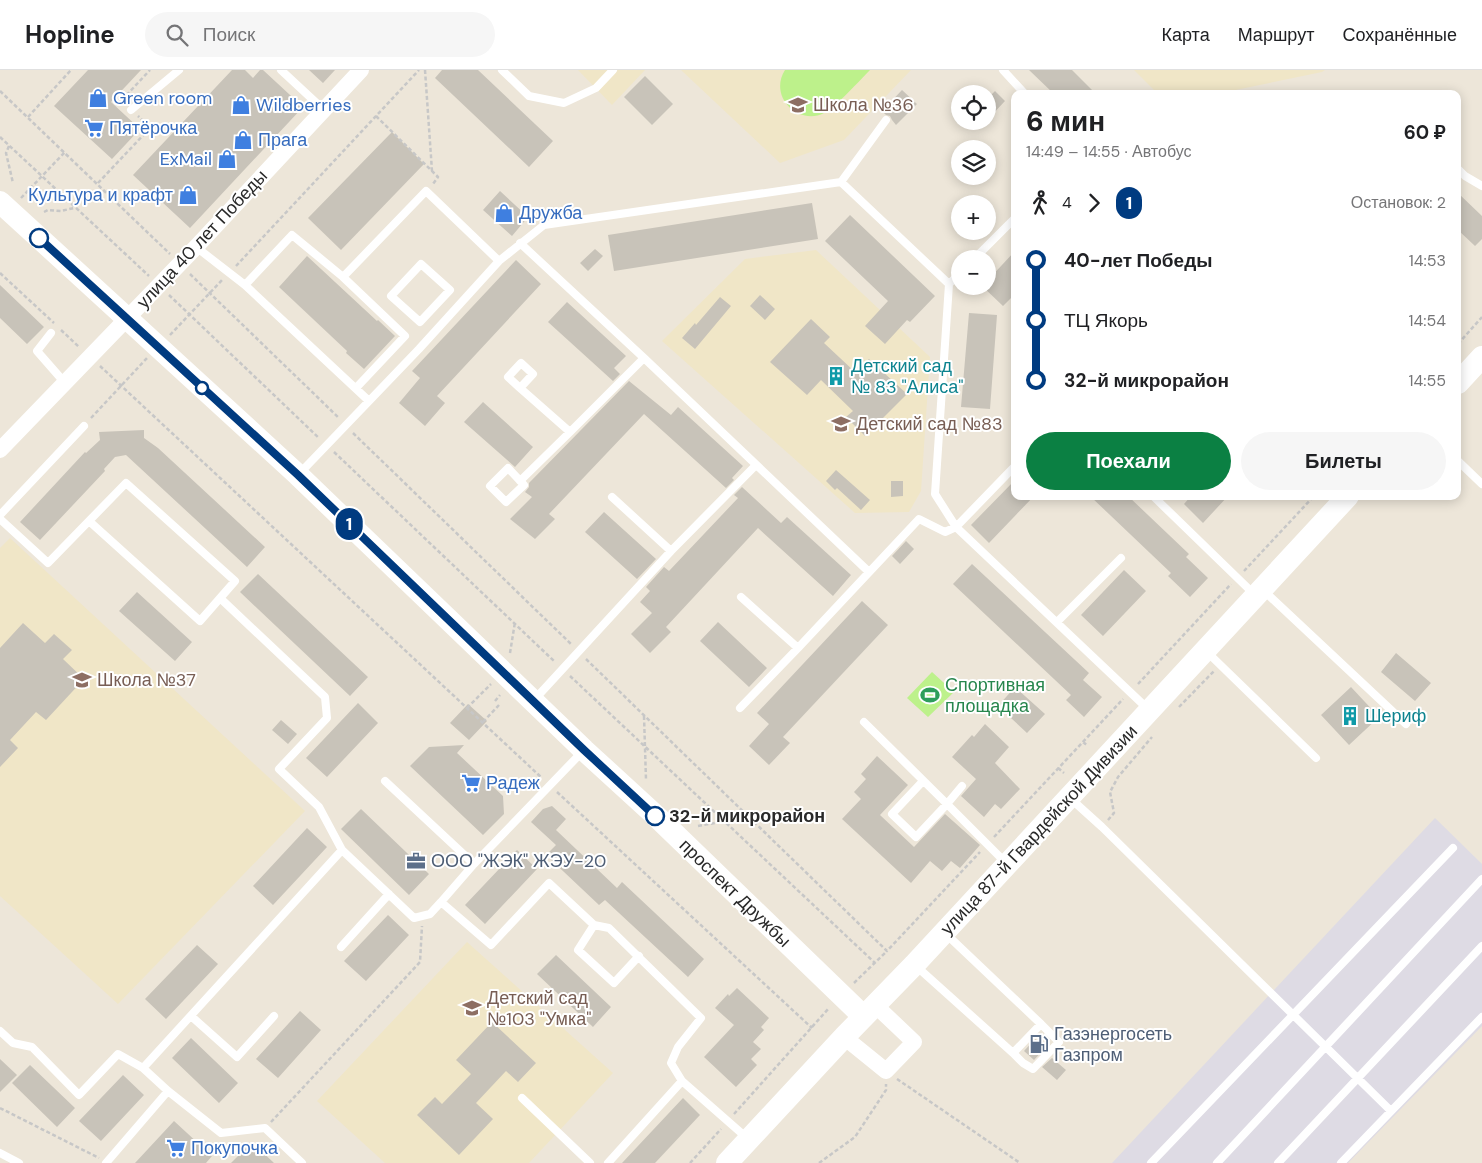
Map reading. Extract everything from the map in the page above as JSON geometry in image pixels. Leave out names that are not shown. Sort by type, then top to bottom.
[{"type":"street","name":"улица 40 лет Победы","points":[[0,450],[128,319],[361,70]]},
{"type":"street","points":[[0,202],[298,475],[533,701]]},
{"type":"street","points":[[1461,378],[1481,360]]},
{"type":"street","name":"улица 87-й Гвардейской Дивизии","points":[[727,1163],[914,965],[1149,711],[1212,657],[1258,592],[1344,500]]},
{"type":"street","name":"проспект Дружбы","points":[[533,701],[842,994],[869,1011]]},
{"type":"street","points":[[844,1037],[886,1071],[914,1042],[869,1011]]},
{"type":"lane","points":[[132,110],[179,70]]},
{"type":"lane","points":[[281,70],[324,110]]},
{"type":"lane","points":[[502,70],[529,96],[564,103],[596,88],[613,70]]},
{"type":"lane","points":[[1004,70],[1022,90]]},
{"type":"lane","points":[[298,475],[419,349],[436,328],[499,261],[544,225],[841,182],[886,120]]},
{"type":"lane","points":[[1461,172],[1482,186]]},
{"type":"lane","points":[[841,182],[949,284],[935,494],[956,527],[1149,711]]},
{"type":"lane","points":[[343,277],[426,191],[499,261]]},
{"type":"lane","points":[[983,250],[1011,222]]},
{"type":"lane","points":[[245,285],[292,235],[343,277],[405,336],[356,388]]},
{"type":"lane","points":[[520,243],[869,572]]},
{"type":"lane","points":[[196,247],[245,285],[369,401]]},
{"type":"lane","points":[[421,264],[450,290],[426,317],[420,322],[391,296],[421,264]]},
{"type":"lane","points":[[426,317],[436,328]]},
{"type":"lane","points":[[51,333],[37,351],[66,383]]},
{"type":"lane","points":[[520,481],[644,358]]},
{"type":"lane","points":[[520,388],[570,432]]},
{"type":"lane","points":[[0,514],[84,426]]},
{"type":"lane","points":[[1461,464],[1482,484]]},
{"type":"lane","points":[[533,701],[671,551],[756,465]]},
{"type":"lane","points":[[508,468],[520,481],[524,485],[506,502],[490,486],[508,468]]},
{"type":"lane","points":[[740,708],[919,519],[945,532],[956,527],[1011,470]]},
{"type":"lane","points":[[0,519],[48,563],[126,482],[236,581],[200,621],[89,521]]},
{"type":"lane","points":[[612,497],[671,551]]},
{"type":"lane","points":[[1157,500],[1237,578],[1258,592],[1406,724]]},
{"type":"lane","points":[[1057,622],[1121,558]]},
{"type":"lane","points":[[741,597],[798,648]]},
{"type":"lane","points":[[220,598],[325,697],[327,718],[278,769],[319,807],[342,850],[414,918],[430,914],[474,864],[584,750]]},
{"type":"lane","points":[[1212,657],[1316,758]]},
{"type":"lane","points":[[864,722],[988,843],[1007,864]]},
{"type":"lane","points":[[385,781],[474,864]]},
{"type":"lane","points":[[924,781],[892,814],[916,837],[962,786]]},
{"type":"lane","points":[[1070,797],[1391,1111]]},
{"type":"lane","points":[[1151,1163],[1453,848]]},
{"type":"lane","points":[[144,1068],[342,850]]},
{"type":"lane","points":[[1216,1163],[1482,879]]},
{"type":"lane","points":[[441,902],[491,946],[549,883],[594,925],[609,928],[702,1018],[678,1047],[671,1063],[682,1081],[748,1139]]},
{"type":"lane","points":[[341,947],[390,894]]},
{"type":"lane","points":[[594,925],[578,950],[614,983],[639,956]]},
{"type":"lane","points":[[914,965],[1012,1053],[1033,1069],[1059,1042],[944,932]]},
{"type":"lane","points":[[1278,1163],[1482,946]]},
{"type":"lane","points":[[191,1016],[237,1057],[274,1016]]},
{"type":"lane","points":[[1341,1163],[1482,1017]]},
{"type":"lane","points":[[1012,1053],[1041,1024]]},
{"type":"lane","points":[[0,1031],[13,1042],[32,1047],[80,1095],[118,1054],[144,1068],[168,1091],[221,1134],[265,1128],[302,1163]]},
{"type":"lane","points":[[608,1163],[682,1081]]},
{"type":"lane","points":[[106,1162],[168,1091]]},
{"type":"lane","points":[[522,1098],[590,1163]]},
{"type":"lane","points":[[0,1153],[19,1163]]},
{"type":"path","points":[[28,117],[70,70]]},
{"type":"path","points":[[98,183],[150,128],[121,101],[150,70]]},
{"type":"path","points":[[84,426],[120,385],[189,316],[419,70]]},
{"type":"path","points":[[425,70],[432,171]]},
{"type":"path","points":[[0,91],[98,183],[887,951]]},
{"type":"path","points":[[376,116],[438,177],[426,191]]},
{"type":"path","points":[[0,137],[159,285],[189,316],[875,963]]},
{"type":"path","points":[[9,146],[6,153],[13,183]]},
{"type":"path","points":[[25,194],[65,152]]},
{"type":"path","points":[[44,212],[75,207]]},
{"type":"path","points":[[0,273],[812,1028]]},
{"type":"path","points":[[0,280],[7,280]]},
{"type":"path","points":[[1461,341],[1482,317]]},
{"type":"path","points":[[690,1163],[842,994],[887,951],[1310,500]]},
{"type":"path","points":[[1177,709],[1212,657]]},
{"type":"path","points":[[483,722],[500,705]]},
{"type":"path","points":[[644,715],[646,780]]},
{"type":"path","points":[[1102,827],[1114,813],[1110,792],[1118,777],[1152,737]]},
{"type":"path","points":[[1083,742],[1088,746]]},
{"type":"path","points":[[1058,768],[1064,773]]},
{"type":"path","points":[[698,826],[748,816]]},
{"type":"path","points":[[265,1128],[420,962],[423,916]]},
{"type":"path","points":[[819,1163],[855,1137],[886,1090],[886,1071]]},
{"type":"path","points":[[886,1071],[1020,1163]]},
{"type":"path","points":[[0,1108],[106,1162]]},
{"type":"shaded area","points":[[578,70],[645,70],[612,105]]},
{"type":"shaded area","name":"Школа №36","points":[[681,70],[911,70],[844,140],[780,163]]},
{"type":"shaded area","points":[[1134,70],[1325,70],[1235,90],[1154,90]]},
{"type":"shaded area","name":"Детский сад №83","points":[[816,250],[930,357],[921,491],[909,512],[855,513],[662,341],[745,259]]},
{"type":"shaded area","name":"Школа №37","points":[[10,538],[305,811],[118,1004],[0,896],[0,548]]},
{"type":"shaded area","points":[[1435,818],[1482,864],[1482,1026],[1348,1163],[1112,1163]]},
{"type":"shaded area","name":"Детский сад №103 \"Умка\"","points":[[467,942],[613,1073],[529,1163],[385,1163],[317,1101]]},
{"type":"green space","points":[[785,70],[870,70],[848,93],[824,113],[805,116],[796,112],[783,99],[780,90]]},
{"type":"green space","name":"Спортивная площадка","points":[[932,672],[954,692],[928,717],[907,698]]},
{"type":"building","points":[[88,70],[141,70],[111,102],[140,129],[112,159],[54,106]]},
{"type":"building","points":[[232,70],[245,70],[253,78],[260,70],[263,70],[303,107],[190,228],[133,175]]},
{"type":"building","points":[[309,70],[335,70],[323,83]]},
{"type":"building","points":[[442,70],[478,70],[553,141],[529,167],[435,78]]},
{"type":"building","points":[[1029,70],[1072,70],[1092,90],[1050,90]]},
{"type":"building","points":[[645,76],[673,104],[652,125],[624,97]]},
{"type":"building","points":[[902,90],[917,104],[896,125],[890,116],[882,111]]},
{"type":"building","points":[[996,92],[1005,101],[996,111]]},
{"type":"building","points":[[392,132],[424,164],[341,250],[308,218]]},
{"type":"building","points":[[500,191],[528,217],[512,236],[483,210]]},
{"type":"building","points":[[1461,196],[1482,216],[1482,239],[1475,246],[1461,233]]},
{"type":"building","points":[[812,203],[818,239],[614,271],[608,235]]},
{"type":"building","points":[[850,215],[935,296],[910,322],[907,320],[885,344],[865,326],[888,301],[825,241]]},
{"type":"building","points":[[595,249],[603,256],[588,271],[580,263]]},
{"type":"building","points":[[1011,255],[1011,298],[1003,306],[991,295],[996,295],[996,271]]},
{"type":"building","points":[[307,256],[395,336],[364,369],[279,287]]},
{"type":"building","points":[[516,260],[541,284],[437,396],[445,403],[425,426],[399,403],[420,378],[412,371]]},
{"type":"building","points":[[0,285],[44,327],[27,344],[0,318]]},
{"type":"building","points":[[760,295],[775,309],[765,320],[750,306]]},
{"type":"building","points":[[720,297],[731,306],[695,349],[682,338]]},
{"type":"building","points":[[567,302],[626,356],[614,368],[620,374],[613,381],[548,322]]},
{"type":"building","points":[[969,313],[997,315],[990,409],[961,407]]},
{"type":"building","name":"Детский сад № 83 \"Алиса\"","points":[[811,319],[830,337],[824,343],[855,372],[869,359],[907,394],[865,436],[846,417],[853,411],[821,380],[807,395],[770,362]]},
{"type":"building","points":[[629,381],[671,415],[678,407],[743,466],[726,488],[644,414],[549,514],[555,519],[535,539],[510,519],[532,497],[525,492],[529,487],[529,483]]},
{"type":"building","points":[[483,402],[533,447],[515,467],[464,422]]},
{"type":"building","points":[[144,430],[144,438],[158,448],[265,547],[247,567],[126,455],[115,457],[104,469],[105,471],[40,540],[20,522],[85,452],[100,440],[99,432]]},
{"type":"building","points":[[836,470],[870,500],[861,510],[837,488],[835,490],[826,481]]},
{"type":"building","points":[[891,481],[903,481],[903,496],[891,497]]},
{"type":"building","points":[[1011,484],[1011,500],[1030,500],[989,543],[971,525]]},
{"type":"building","points":[[742,487],[781,523],[787,517],[851,575],[833,596],[758,528],[666,627],[671,632],[650,653],[631,634],[652,613],[640,602],[650,591],[646,587],[664,567],[669,571],[738,498],[734,495]]},
{"type":"building","points":[[1094,500],[1132,500],[1189,554],[1186,557],[1208,578],[1190,597],[1168,576],[1171,573]]},
{"type":"building","points":[[1188,500],[1224,500],[1203,523],[1184,504]]},
{"type":"building","points":[[604,512],[656,559],[637,579],[585,532]]},
{"type":"building","points":[[906,541],[914,549],[900,564],[892,556]]},
{"type":"building","points":[[972,564],[1089,673],[1083,680],[1102,697],[1084,717],[1066,700],[1071,695],[953,584]]},
{"type":"building","points":[[1124,570],[1146,591],[1103,636],[1081,615]]},
{"type":"building","points":[[258,574],[368,677],[350,696],[240,592]]},
{"type":"building","points":[[137,592],[192,642],[175,661],[119,611]]},
{"type":"building","points":[[862,601],[888,625],[783,737],[790,743],[769,765],[749,746],[769,724],[757,713]]},
{"type":"building","points":[[718,622],[767,668],[749,687],[700,641]]},
{"type":"building","points":[[23,623],[45,643],[54,634],[72,650],[63,659],[84,679],[46,720],[36,712],[10,740],[18,748],[0,767],[0,648]]},
{"type":"building","points":[[1396,653],[1431,683],[1415,701],[1381,672]]},
{"type":"building","points":[[1015,687],[1045,714],[1027,733],[998,706]]},
{"type":"building","name":"Шериф","points":[[1351,687],[1379,717],[1349,745],[1321,715]]},
{"type":"building","points":[[358,703],[378,723],[327,777],[306,758]]},
{"type":"building","points":[[468,704],[487,721],[469,740],[450,723]]},
{"type":"building","points":[[281,720],[297,734],[288,744],[272,730]]},
{"type":"building","points":[[985,724],[1009,747],[995,763],[1020,789],[1001,809],[995,804],[984,817],[961,796],[976,779],[952,757]]},
{"type":"building","points":[[464,745],[457,753],[503,796],[504,814],[483,835],[410,766],[429,747]]},
{"type":"building","points":[[877,756],[908,785],[880,815],[914,847],[945,814],[980,845],[960,868],[951,861],[942,871],[930,861],[911,883],[842,819],[861,799],[854,792],[866,779],[861,774]]},
{"type":"building","points":[[552,806],[566,819],[556,830],[617,888],[622,882],[704,959],[688,977],[605,900],[599,905],[546,855],[556,845],[531,822],[543,809]]},
{"type":"building","points":[[361,809],[429,874],[409,895],[341,829]]},
{"type":"building","points":[[307,828],[327,847],[273,905],[253,886]]},
{"type":"building","points":[[517,850],[537,869],[485,924],[465,905]]},
{"type":"building","points":[[388,915],[409,935],[366,981],[344,961]]},
{"type":"building","points":[[197,945],[218,964],[166,1019],[145,999]]},
{"type":"building","points":[[556,955],[611,1007],[593,1027],[537,974]]},
{"type":"building","points":[[737,988],[769,1018],[761,1027],[764,1030],[753,1042],[761,1049],[751,1059],[757,1065],[736,1087],[704,1057],[734,1025],[715,1008],[728,994],[729,996]]},
{"type":"building","points":[[300,1011],[321,1030],[278,1078],[256,1059]]},
{"type":"building","points":[[492,1022],[536,1063],[518,1082],[506,1071],[476,1103],[493,1119],[459,1155],[417,1115],[435,1097],[442,1104],[471,1074],[456,1060]]},
{"type":"building","points":[[191,1038],[238,1083],[219,1103],[172,1058]]},
{"type":"building","points":[[1035,1039],[1045,1048],[1034,1060],[1024,1051]]},
{"type":"building","points":[[1052,1058],[1066,1070],[1057,1080],[1042,1067]]},
{"type":"building","points":[[0,1059],[17,1075],[0,1092]]},
{"type":"building","points":[[30,1065],[75,1108],[57,1127],[12,1083]]},
{"type":"building","points":[[123,1075],[144,1095],[101,1141],[79,1121]]},
{"type":"building","points":[[683,1098],[700,1115],[655,1163],[622,1163]]},
{"type":"building","name":"Покупочка","points":[[174,1121],[212,1156],[206,1163],[135,1163]]},
{"type":"building","points":[[252,1142],[274,1163],[231,1163]]},
{"type":"bus line","name":"1","points":[[39,238],[298,475],[655,816]]},
{"type":"place","name":"Green room","points":[[98,98]]},
{"type":"place","name":"Wildberries","points":[[241,105]]},
{"type":"place","name":"Школа №36","points":[[798,105]]},
{"type":"place","name":"Пятёрочка","points":[[94,128]]},
{"type":"place","name":"Прага","points":[[243,140]]},
{"type":"place","name":"ExMail","points":[[227,159]]},
{"type":"place","name":"Культура и крафт","points":[[188,195]]},
{"type":"place","name":"Дружба","points":[[504,213]]},
{"type":"place","name":"Детский сад № 83 \"Алиса\"","points":[[836,376]]},
{"type":"place","name":"Детский сад №83","points":[[841,424]]},
{"type":"place","name":"Школа №37","points":[[82,680]]},
{"type":"place","name":"Спортивная площадка","points":[[930,695]]},
{"type":"place","name":"Шериф","points":[[1350,716]]},
{"type":"place","name":"Радеж","points":[[471,783]]},
{"type":"place","name":"32-й микрорайон","points":[[655,816]]},
{"type":"place","name":"ООО \"ЖЭК\" ЖЭУ-20","points":[[416,861]]},
{"type":"place","name":"Детский сад №103 \"Умка\"","points":[[472,1008]]},
{"type":"place","name":"Газэнергосеть Газпром","points":[[1039,1044]]},
{"type":"place","name":"Покупочка","points":[[176,1148]]}]
